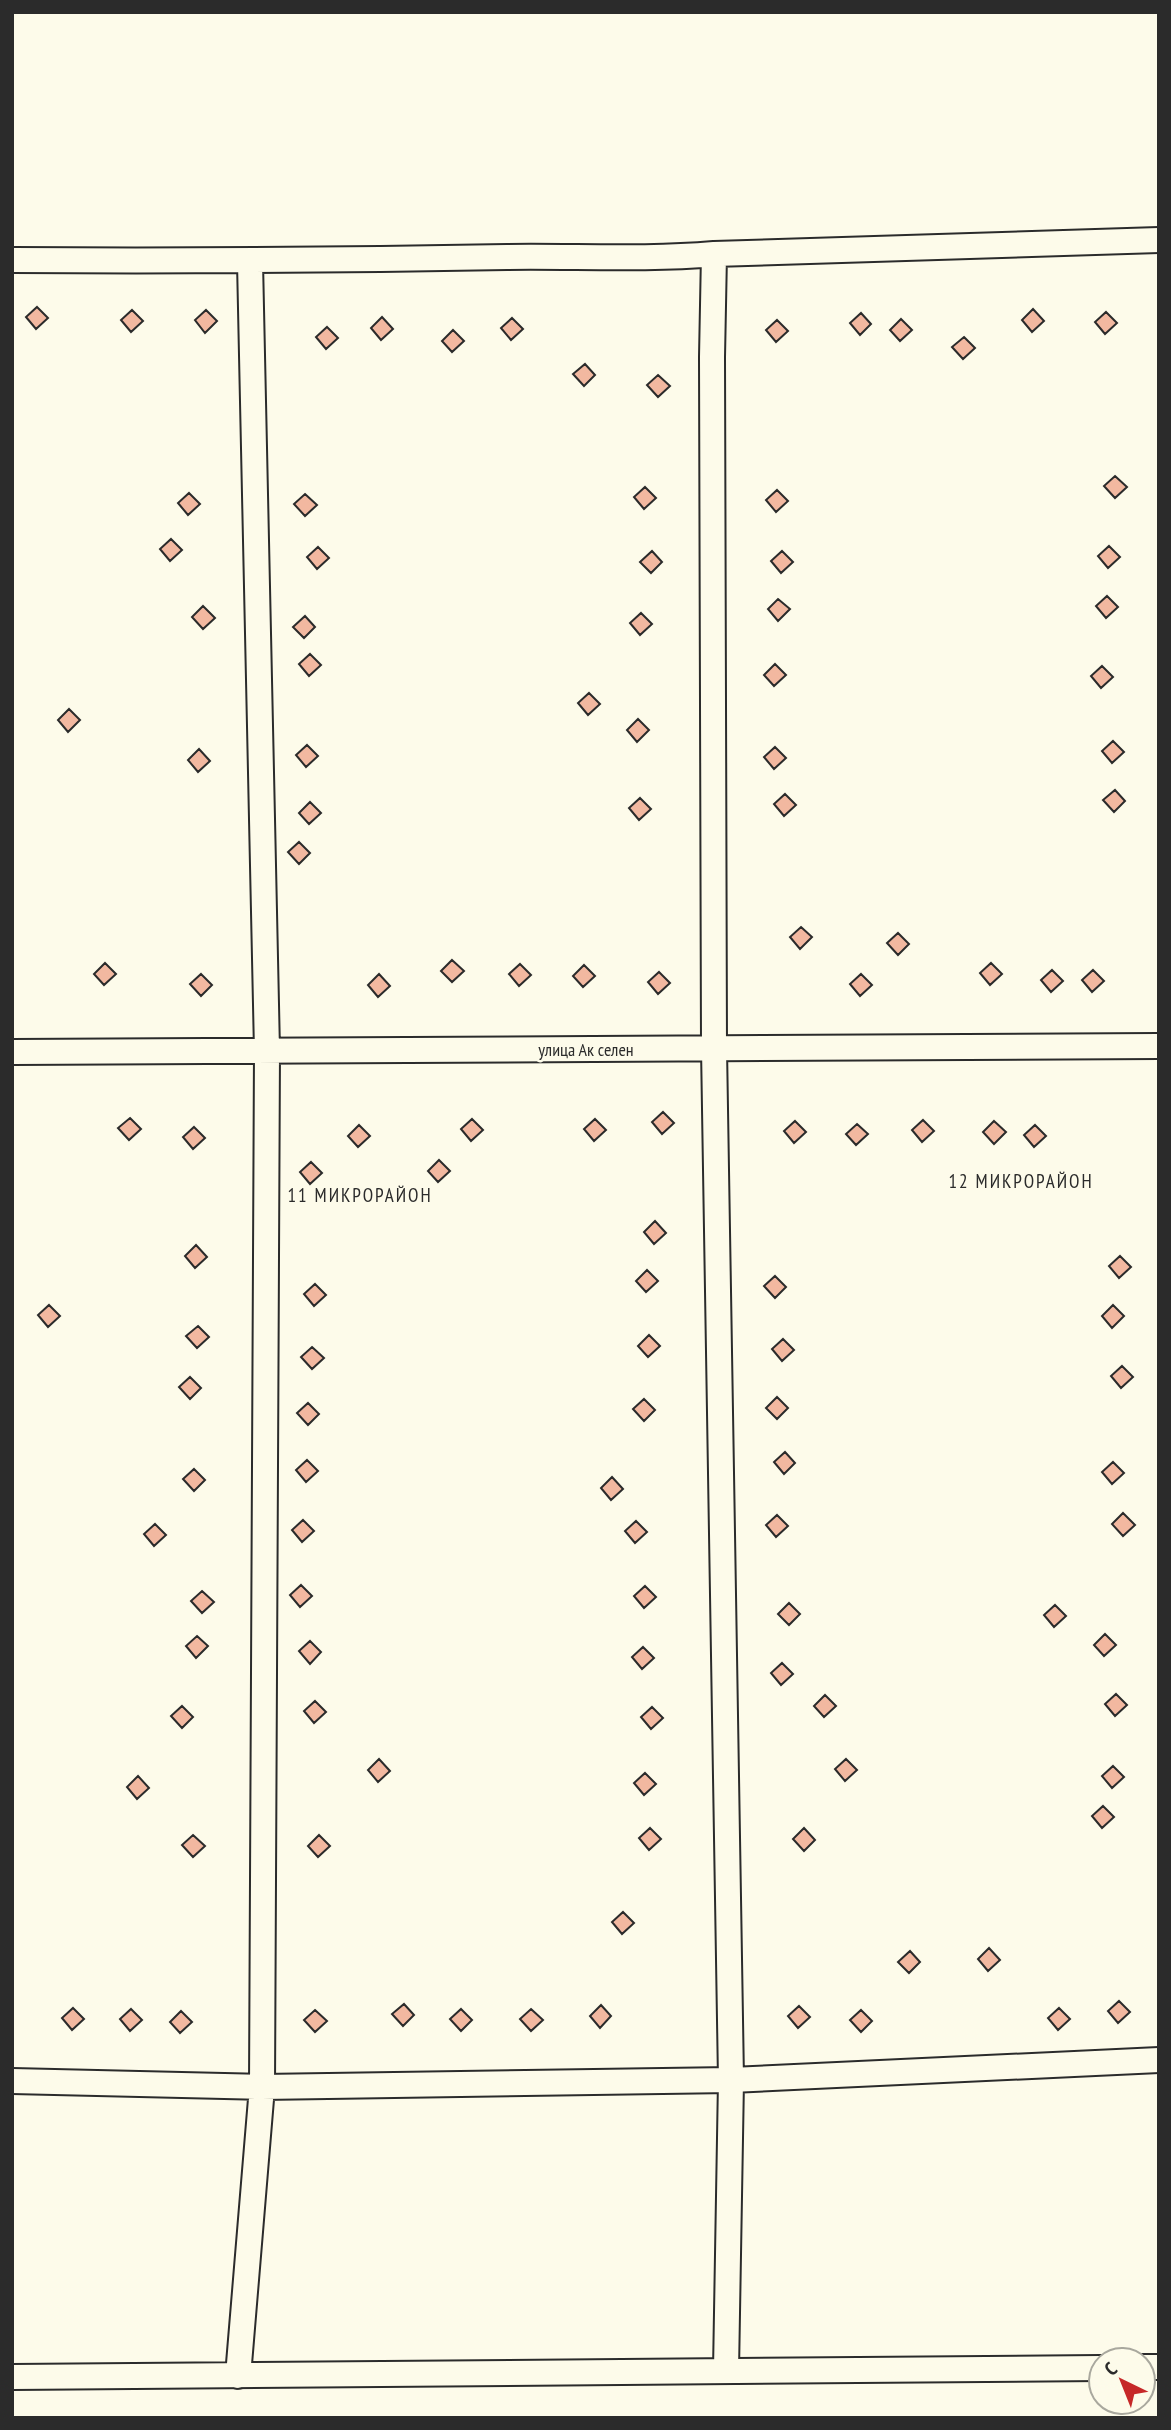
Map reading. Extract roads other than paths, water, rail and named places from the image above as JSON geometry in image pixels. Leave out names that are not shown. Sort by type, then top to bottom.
[{"type":"street","points":[[12,260],[250,262],[545,256],[664,258],[714,254],[1159,240]]},
{"type":"street","points":[[714,254],[714,1048],[731,2080],[726,2371]]},
{"type":"street","points":[[238,2376],[262,2087],[267,1051],[250,262]]},
{"type":"street","name":"улица Ак селен","points":[[12,1052],[1159,1046]]},
{"type":"street","points":[[12,2081],[262,2087],[731,2080],[1159,2060]]},
{"type":"street","points":[[12,2377],[1087,2368]]},
{"type":"district","name":"12 МИКРОРАЙОН","points":[[1021,1181]]},
{"type":"district","name":"11 МИКРОРАЙОН","points":[[360,1195]]}]
